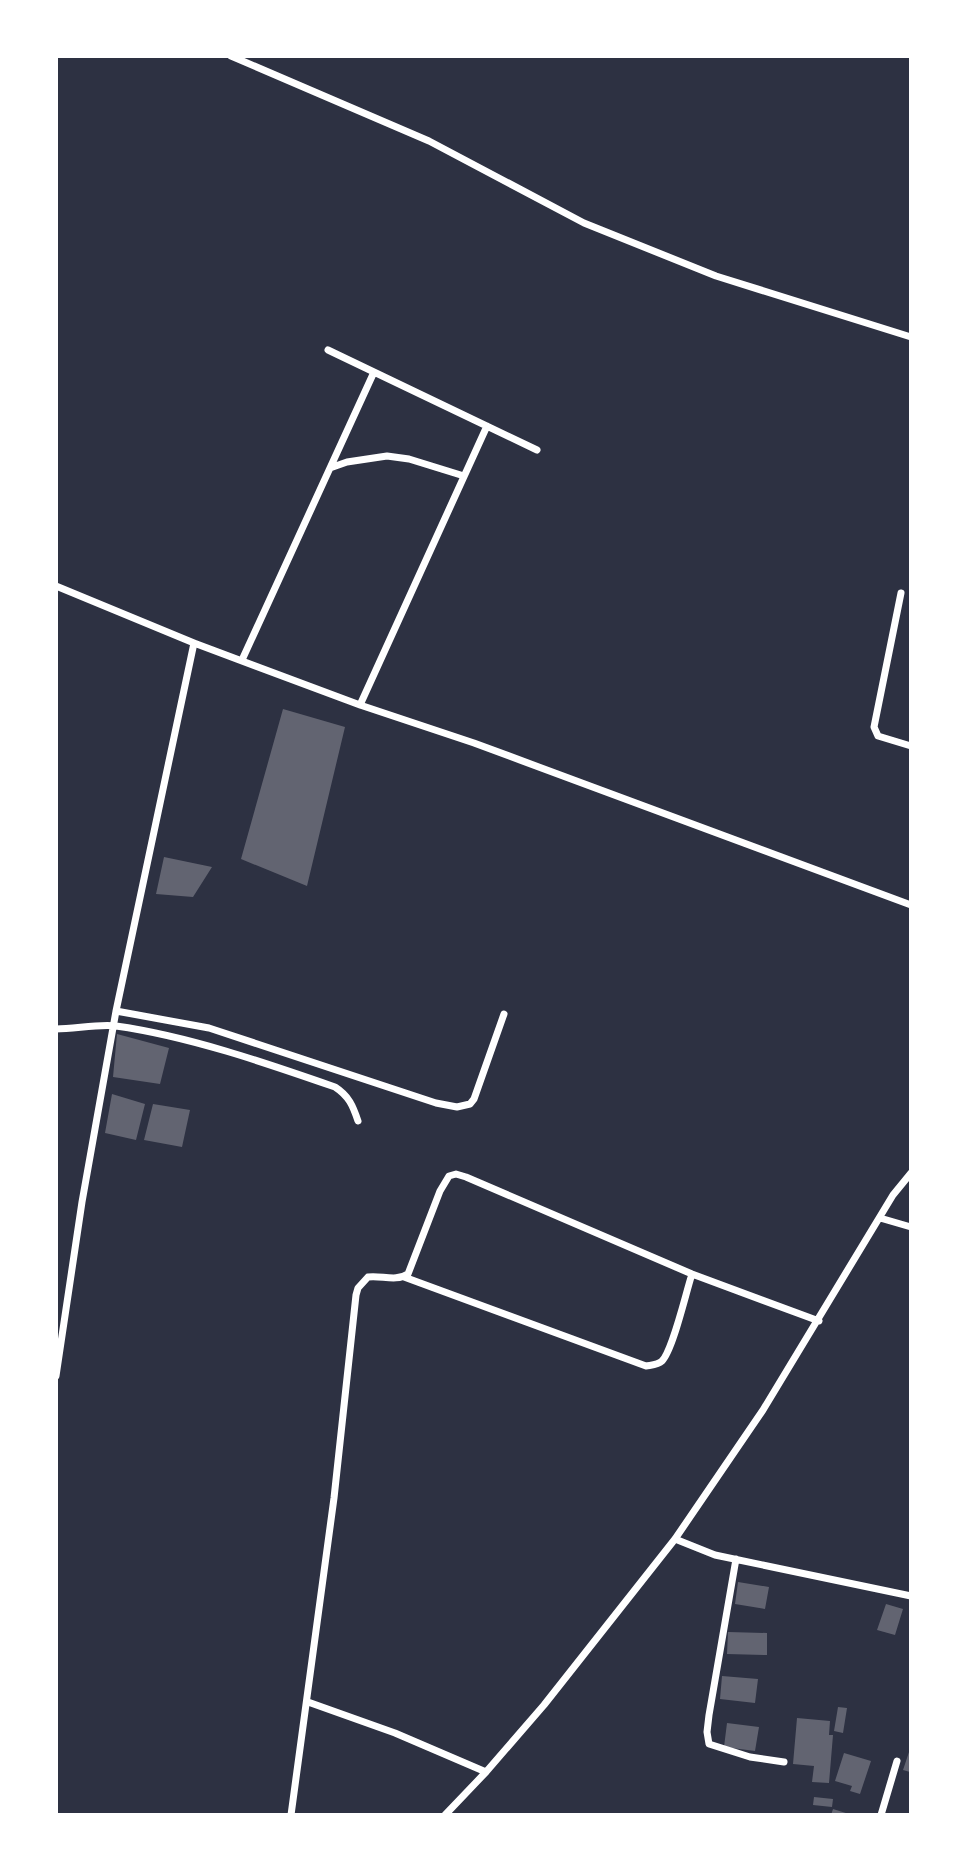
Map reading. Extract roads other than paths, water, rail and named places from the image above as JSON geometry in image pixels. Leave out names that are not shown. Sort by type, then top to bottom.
[{"type":"street","points":[[231,56],[429,141],[584,223],[761,292],[911,337]]},
{"type":"street","points":[[328,350],[537,450]]},
{"type":"street","points":[[242,660],[374,372]]},
{"type":"street","points":[[360,705],[487,426]]},
{"type":"street","points":[[330,468],[347,462],[387,456],[409,459],[464,476]]},
{"type":"street","points":[[56,586],[194,643],[360,705],[673,815],[911,905]]},
{"type":"street","points":[[901,593],[874,727],[878,736],[911,746]]},
{"type":"street","points":[[56,1376],[82,1202],[113,1026],[194,643]]},
{"type":"street","points":[[116,1011],[209,1028],[415,1098],[457,1107],[470,1104],[474,1099],[504,1014]]},
{"type":"street","points":[[56,1029],[113,1026],[196,1043],[335,1087],[350,1099],[358,1121]]},
{"type":"street","points":[[449,1814],[544,1705],[676,1539],[763,1410],[893,1195],[911,1173]]},
{"type":"street","points":[[404,1277],[410,1270],[444,1183],[449,1176],[456,1174],[692,1274],[819,1321]]},
{"type":"street","points":[[880,1218],[911,1227]]},
{"type":"street","points":[[291,1815],[334,1498],[358,1288],[368,1277],[404,1277],[646,1366],[662,1361],[668,1349],[692,1274]]},
{"type":"street","points":[[676,1539],[715,1555],[911,1596]]},
{"type":"street","points":[[736,1559],[707,1740],[709,1744],[721,1749],[784,1762]]},
{"type":"street","points":[[308,1702],[395,1733],[486,1772]]},
{"type":"street","points":[[881,1815],[897,1762]]}]
